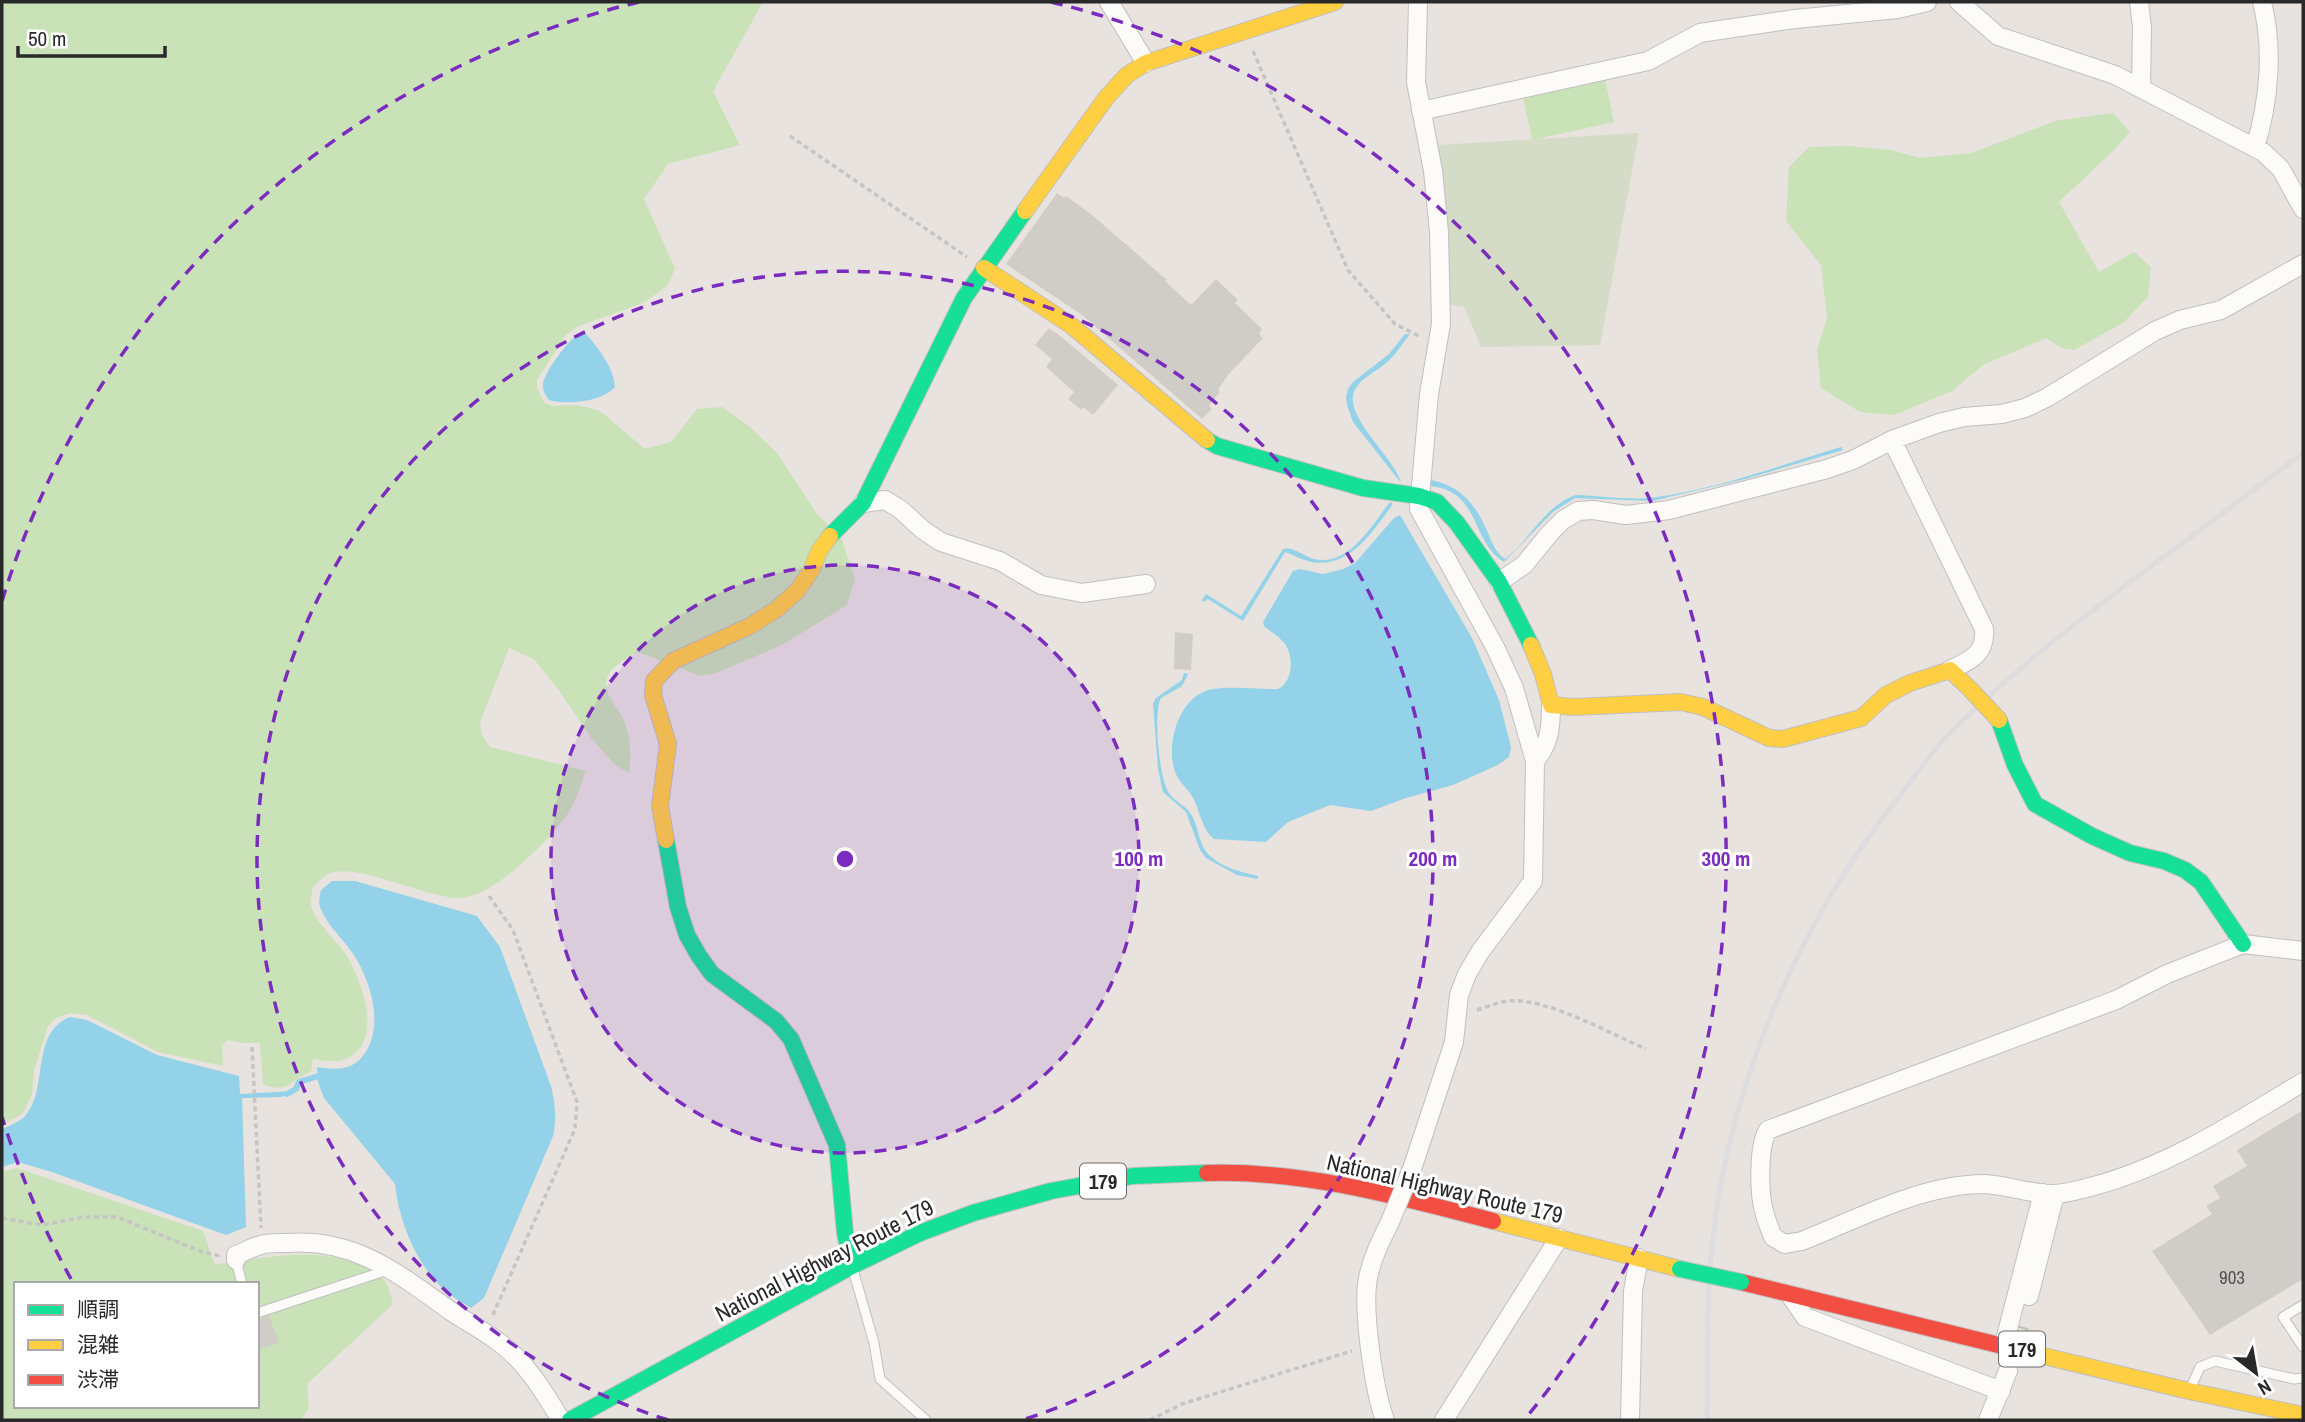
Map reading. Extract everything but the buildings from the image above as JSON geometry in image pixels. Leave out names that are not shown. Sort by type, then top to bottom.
[{"type":"main road","points":[[851,1263],[845,1233],[837,1145],[791,1039],[776,1021],[712,974],[687,935],[678,908],[660,806],[668,744],[653,695],[654,681],[673,661],[750,626],[777,609],[798,590],[827,539],[863,503],[964,298],[1106,98],[1127,75],[1146,62],[1335,2]]},
{"type":"main road","points":[[984,268],[1072,326],[1209,442],[1244,456],[1363,488],[1419,496],[1437,502],[1446,510],[1499,582],[1527,634],[1543,674],[1551,705],[1574,708],[1681,702],[1703,707],[1769,738],[1783,739],[1861,718],[1886,695],[1950,670],[1998,720],[2015,765],[2035,804],[2092,836],[2130,853],[2164,861],[2185,870],[2201,882],[2243,944]]},
{"type":"main road","name":"National Highway Route 179","points":[[570,1420],[851,1263],[920,1233],[974,1213],[1051,1191],[1133,1176],[1220,1173],[1297,1179],[1381,1192],[1680,1269],[2004,1344],[2189,1391],[2303,1415]]},
{"type":"street","points":[[1109,2],[1146,62]]},
{"type":"street","points":[[1385,1420],[1378,1401],[1367,1305],[1367,1282],[1371,1262],[1412,1169],[1450,1054],[1460,995],[1467,974],[1479,951],[1533,881],[1535,761],[1514,688],[1495,647],[1419,509],[1429,394],[1441,324],[1438,223],[1433,171],[1416,82],[1418,2]]},
{"type":"street","points":[[1421,110],[1642,62],[1700,33],[1795,19],[1898,9],[1927,2]]},
{"type":"street","points":[[1959,2],[1998,36],[2104,70],[2255,148],[2276,162],[2303,209]]},
{"type":"street","points":[[2139,2],[2142,27],[2141,88]]},
{"type":"street","points":[[2255,148],[2263,121],[2267,87],[2268,38],[2262,2]]},
{"type":"street","points":[[1499,582],[1524,565],[1563,520],[1578,511],[1593,510],[1626,515],[1669,510],[1827,469],[1853,460],[1892,440],[1952,420],[2002,414],[2025,408],[2048,397],[2163,327],[2221,310],[2303,264]]},
{"type":"street","points":[[1892,440],[1984,629],[1985,641],[1979,653],[1950,670]]},
{"type":"street","points":[[863,503],[885,500],[941,542],[1000,561],[1041,585],[1082,593],[1146,584]]},
{"type":"street","points":[[1535,761],[1544,750],[1551,731],[1551,705]]},
{"type":"street","points":[[2303,951],[2243,944],[2167,974],[2116,1000],[1768,1130],[1763,1138],[1763,1211],[1773,1237],[1785,1244],[1802,1241],[1919,1195],[1956,1187],[1984,1184],[2049,1193],[2093,1186],[2145,1170],[2179,1155],[2303,1082]]},
{"type":"street","points":[[2021,1326],[2049,1193]]},
{"type":"street","points":[[2004,1344],[2049,1193]]},
{"type":"street","points":[[1444,1420],[1559,1238]]},
{"type":"street","points":[[236,1260],[236,1255],[262,1244],[303,1242],[335,1245],[365,1255],[485,1331],[516,1357],[561,1420]]},
{"type":"street","points":[[1630,1420],[1633,1292],[1639,1258]]},
{"type":"street","points":[[1790,1295],[1805,1317],[2001,1391]]},
{"type":"street","points":[[1988,1420],[2008,1371]]},
{"type":"lane","points":[[236,1260],[242,1282]]},
{"type":"lane","points":[[851,1263],[874,1343],[880,1379],[926,1420]]},
{"type":"lane","points":[[259,1312],[391,1269]]},
{"type":"lane","points":[[2303,1305],[2283,1317],[2303,1347]]},
{"type":"lane","points":[[2189,1391],[2200,1367],[2215,1361],[2294,1379],[2303,1378]]},
{"type":"path","points":[[1244,30],[1348,270],[1395,324],[1439,345]]},
{"type":"path","points":[[790,136],[984,268]]},
{"type":"path","points":[[485,1331],[575,1129],[577,1102],[513,930],[489,896]]},
{"type":"path","points":[[1458,1015],[1509,1001],[1534,1003],[1567,1014],[1646,1049]]},
{"type":"path","points":[[252,1047],[262,1244]]},
{"type":"path","points":[[2,1218],[42,1224],[84,1217],[117,1217],[200,1251],[236,1260]]},
{"type":"path","points":[[1150,1420],[1182,1404],[1371,1345]]},
{"type":"green space","points":[[2,2],[763,2],[713,91],[740,145],[668,164],[644,199],[675,269],[667,286],[645,302],[577,327],[565,336],[537,380],[537,388],[544,402],[552,406],[578,405],[600,411],[645,449],[671,442],[697,409],[722,407],[750,427],[777,453],[817,514],[841,537],[855,579],[847,605],[782,645],[716,673],[700,676],[638,652],[614,668],[606,685],[627,729],[630,748],[629,773],[614,764],[592,739],[534,659],[509,648],[480,722],[482,735],[490,747],[586,771],[578,794],[567,815],[533,853],[503,879],[473,896],[445,896],[373,876],[340,871],[326,875],[312,888],[312,909],[346,955],[365,1000],[367,1029],[357,1052],[341,1060],[313,1059],[311,1072],[278,1088],[263,1084],[260,1043],[227,1040],[222,1046],[223,1066],[158,1052],[87,1015],[70,1013],[56,1018],[48,1026],[34,1071],[32,1095],[22,1114],[2,1125]]},
{"type":"green space","points":[[1604,74],[1614,122],[1532,140],[1522,91]]},
{"type":"green space","points":[[2113,113],[2130,132],[2059,202],[2099,272],[2134,252],[2151,267],[2148,297],[2123,323],[2074,350],[2062,348],[2046,338],[1983,365],[1952,391],[1894,415],[1860,412],[1821,388],[1817,350],[1827,318],[1821,265],[1786,221],[1789,167],[1809,147],[1849,146],[1890,150],[1920,158],[1972,153],[2055,121]]},
{"type":"green space","points":[[1639,133],[1600,345],[1481,347],[1464,307],[1448,304],[1438,145]]},
{"type":"green space","points":[[17,1168],[203,1231],[215,1265],[279,1256],[325,1256],[366,1267],[383,1279],[388,1287],[393,1304],[307,1384],[309,1408],[301,1420],[2,1420],[2,1172]]},
{"type":"water","points":[[580,333],[585,333],[604,358],[612,373],[615,387],[602,396],[584,401],[549,400],[543,388],[545,378],[564,348]]},
{"type":"water","points":[[1405,334],[1410,334],[1389,361],[1359,384],[1353,398],[1361,423],[1397,473],[1401,483],[1353,422],[1346,397],[1353,382],[1389,354]]},
{"type":"water","points":[[1841,447],[1843,450],[1745,479],[1652,501],[1575,498],[1553,512],[1504,562],[1485,542],[1467,506],[1446,490],[1429,486],[1426,479],[1447,485],[1471,503],[1494,546],[1505,559],[1555,507],[1576,495],[1637,499],[1681,493]]},
{"type":"water","points":[[1390,502],[1393,504],[1369,536],[1349,554],[1337,560],[1311,562],[1285,552],[1243,621],[1208,599],[1204,602],[1202,600],[1206,594],[1241,616],[1283,549],[1294,550],[1314,559],[1338,557],[1358,542]]},
{"type":"water","points":[[1400,515],[1472,638],[1499,700],[1511,747],[1509,757],[1498,765],[1453,785],[1371,811],[1330,805],[1288,822],[1266,842],[1214,839],[1206,830],[1192,796],[1177,777],[1173,763],[1173,736],[1183,711],[1191,700],[1213,689],[1278,689],[1283,686],[1289,675],[1291,662],[1288,649],[1263,622],[1293,571],[1300,569],[1323,574],[1355,563],[1394,518]]},
{"type":"water","points":[[1184,673],[1188,674],[1182,686],[1161,698],[1157,717],[1158,746],[1165,785],[1169,793],[1190,812],[1203,847],[1209,855],[1226,866],[1258,876],[1258,879],[1237,875],[1206,858],[1200,850],[1186,812],[1163,792],[1158,769],[1153,704],[1156,698],[1182,680]]},
{"type":"water","points":[[332,881],[355,881],[477,916],[500,947],[551,1086],[555,1111],[553,1136],[484,1298],[471,1308],[448,1293],[427,1271],[405,1229],[395,1184],[324,1098],[318,1082],[317,1067],[344,1068],[360,1059],[371,1042],[374,1030],[373,1004],[366,978],[354,955],[326,920],[319,905],[321,890]]},
{"type":"water","points":[[70,1017],[87,1020],[157,1055],[239,1076],[240,1094],[294,1091],[281,1097],[242,1098],[246,1227],[226,1235],[52,1172],[18,1162],[2,1167],[2,1129],[26,1115],[37,1090],[49,1035]]},
{"type":"waterway","points":[[287,1094],[296,1089],[299,1082],[325,1074]]},
{"type":"tunnel","points":[[2012,1354],[2020,1326]]},
{"type":"railway","points":[[1707,1420],[1708,1311],[1712,1245],[1721,1183],[1735,1122],[1753,1062],[1776,1004],[1802,947],[1833,893],[1867,840],[1926,761],[1975,709],[2086,616],[2303,453]]},
{"type":"traffic: fast","points":[[830,536],[863,503],[964,298],[1025,211]]},
{"type":"traffic: fast","points":[[1207,440],[1217,446],[1363,488],[1419,496],[1437,502],[1457,523],[1499,582],[1531,645]]},
{"type":"traffic: fast","points":[[1999,720],[2015,765],[2035,804],[2092,836],[2130,853],[2164,861],[2185,870],[2201,882],[2243,944]]},
{"type":"traffic: fast","points":[[666,840],[678,907],[687,935],[699,956],[712,974],[776,1021],[791,1039],[837,1145],[845,1233],[852,1266]]},
{"type":"traffic: fast","points":[[570,1420],[852,1266],[920,1233],[973,1213],[1051,1191],[1133,1176],[1207,1173]]},
{"type":"traffic: fast","points":[[1680,1269],[1741,1282]]},
{"type":"traffic: slow","points":[[1025,211],[1106,98],[1127,75],[1146,63],[1335,2]]},
{"type":"traffic: slow","points":[[984,268],[1072,326],[1207,440]]},
{"type":"traffic: slow","points":[[666,840],[660,806],[668,744],[653,695],[654,681],[673,661],[750,626],[777,609],[798,590],[830,536]]},
{"type":"traffic: slow","points":[[1531,645],[1543,674],[1551,705],[1574,707],[1681,702],[1703,707],[1769,738],[1783,739],[1861,718],[1886,695],[1910,683],[1950,670],[1970,689]]},
{"type":"traffic: slow","points":[[1970,689],[1999,720]]},
{"type":"traffic: slow","points":[[1493,1221],[1680,1269]]},
{"type":"traffic: slow","points":[[2019,1350],[2303,1415]]},
{"type":"traffic: jam","points":[[1207,1173],[1280,1176],[1352,1187],[1493,1221]]},
{"type":"traffic: jam","points":[[1741,1282],[2019,1350]]}]
